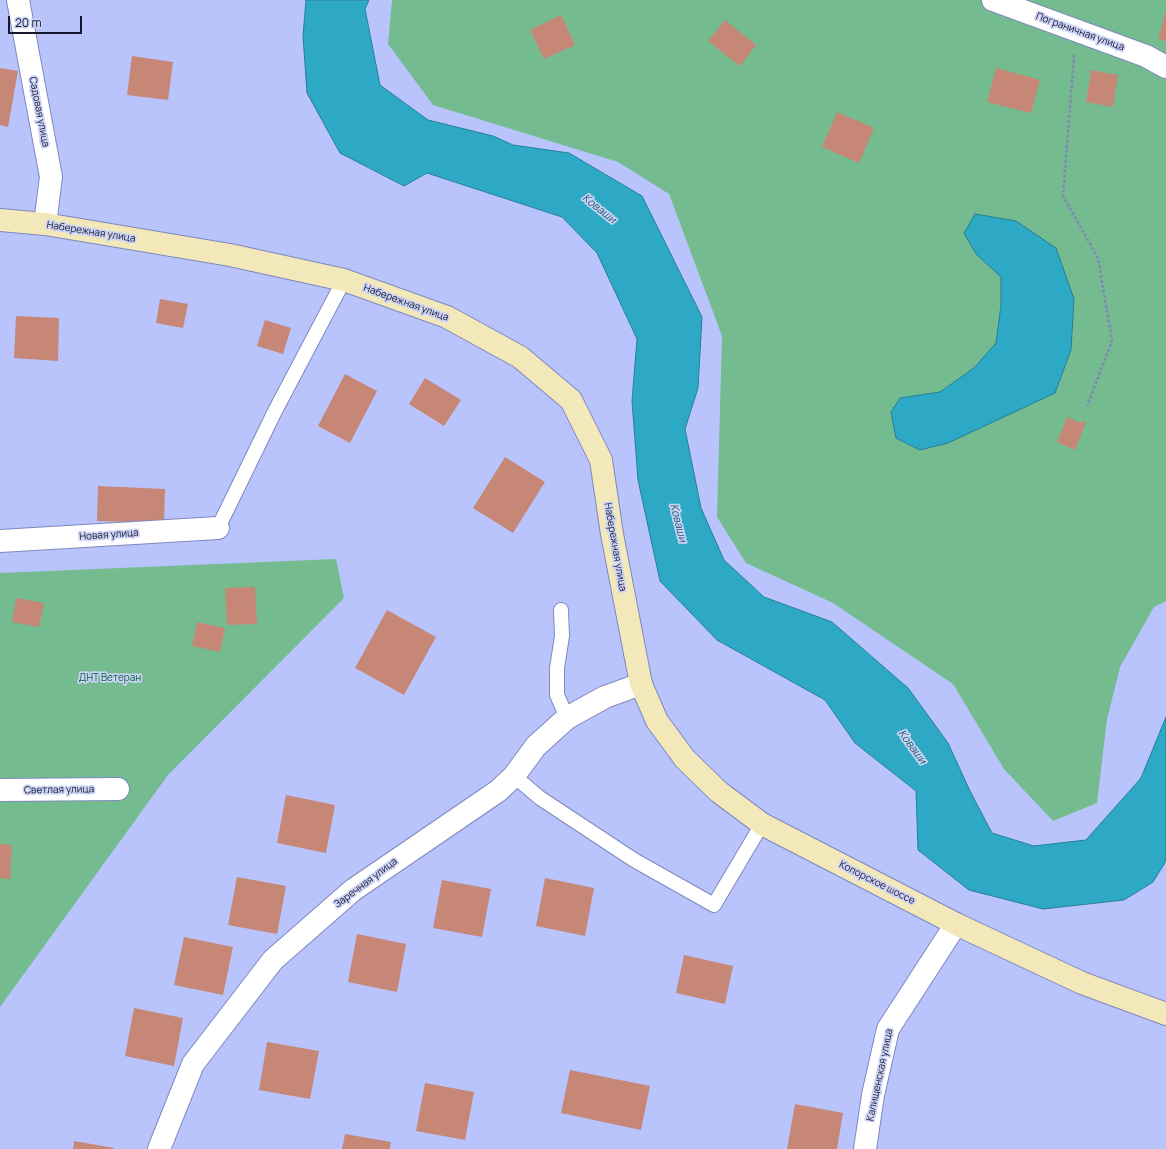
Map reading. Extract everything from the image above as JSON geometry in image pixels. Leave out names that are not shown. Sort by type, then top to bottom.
[{"type":"main road","name":"Набережная улица","points":[[0,220],[45,224],[230,255],[344,280],[447,317],[520,357],[571,400],[601,460],[612,534],[641,684]]},
{"type":"main road","name":"Копорское шоссе","points":[[641,684],[657,721],[685,759],[719,792],[762,824],[956,924],[1082,983],[1166,1014]]},
{"type":"street","name":"Садовая улица","points":[[18,0],[51,177],[45,224]]},
{"type":"street","name":"Пограничная улица","points":[[993,0],[1146,56],[1166,67]]},
{"type":"street","name":"Новая улица","points":[[0,542],[218,528]]},
{"type":"street","name":"Заречная улица","points":[[159,1149],[193,1064],[273,960],[353,890],[498,791],[514,776],[536,746],[567,718],[605,697],[641,684]]},
{"type":"street","name":"Светлая улица","points":[[0,790],[118,789]]},
{"type":"street","name":"Калищенская улица","points":[[865,1149],[873,1096],[888,1029],[956,924]]},
{"type":"lane","points":[[218,528],[275,411],[344,280]]},
{"type":"lane","points":[[561,610],[562,636],[557,668],[557,695],[567,718]]},
{"type":"lane","points":[[514,776],[540,798],[634,860],[714,905],[762,824]]},
{"type":"path","points":[[1076,31],[1063,196],[1098,258],[1112,341],[1087,406]]},
{"type":"green space","points":[[392,0],[1166,0],[1166,601],[1154,607],[1120,667],[1107,719],[1097,803],[1053,821],[1004,769],[953,684],[833,603],[746,563],[717,517],[722,336],[669,194],[618,162],[433,105],[388,44]]},
{"type":"green space","name":"ДНТ Ветеран","points":[[336,559],[344,598],[168,775],[0,1007],[0,573]]},
{"type":"water","name":"Коваши","points":[[306,0],[369,0],[365,9],[380,85],[428,120],[493,136],[513,145],[569,153],[642,196],[702,317],[698,388],[685,429],[701,508],[724,560],[764,597],[832,622],[908,688],[948,743],[970,791],[992,833],[1034,846],[1086,840],[1141,778],[1166,717],[1166,861],[1153,882],[1124,900],[1043,909],[969,890],[918,850],[916,791],[855,743],[825,700],[717,640],[660,581],[638,480],[632,401],[637,339],[597,253],[562,217],[427,173],[404,186],[340,153],[307,93],[303,36]]},
{"type":"water","points":[[975,214],[1016,221],[1056,248],[1074,299],[1071,350],[1055,393],[948,443],[920,450],[896,438],[891,412],[900,398],[940,392],[974,368],[996,343],[1001,305],[1001,277],[976,254],[964,233]]},
{"type":"building","points":[[1166,11],[1166,41],[1158,39]]},
{"type":"building","points":[[561,15],[575,45],[544,59],[530,30]]},
{"type":"building","points":[[725,20],[756,45],[740,66],[708,41]]},
{"type":"building","points":[[132,56],[173,62],[168,100],[127,95]]},
{"type":"building","points":[[0,68],[18,71],[8,127],[0,125]]},
{"type":"building","points":[[996,68],[1040,80],[1031,113],[987,102]]},
{"type":"building","points":[[1091,70],[1118,75],[1113,107],[1086,102]]},
{"type":"building","points":[[837,112],[874,128],[859,163],[822,147]]},
{"type":"building","points":[[160,299],[188,304],[183,328],[156,323]]},
{"type":"building","points":[[16,316],[59,318],[58,361],[14,358]]},
{"type":"building","points":[[265,320],[291,328],[283,354],[257,346]]},
{"type":"building","points":[[345,374],[377,391],[350,443],[318,426]]},
{"type":"building","points":[[425,378],[461,400],[444,426],[409,404]]},
{"type":"building","points":[[1067,417],[1081,423],[1082,421],[1086,422],[1075,450],[1057,442]]},
{"type":"building","points":[[505,457],[545,482],[513,533],[473,508]]},
{"type":"building","points":[[98,486],[165,489],[164,523],[97,521]]},
{"type":"building","points":[[255,587],[257,624],[227,625],[225,588]]},
{"type":"building","points":[[16,598],[44,603],[39,627],[12,622]]},
{"type":"building","points":[[387,610],[436,637],[404,695],[355,668]]},
{"type":"building","points":[[197,622],[225,628],[220,652],[192,646]]},
{"type":"building","points":[[286,795],[335,805],[326,853],[277,843]]},
{"type":"building","points":[[0,844],[12,845],[10,879],[0,878]]},
{"type":"building","points":[[237,877],[286,886],[277,934],[228,925]]},
{"type":"building","points":[[545,878],[594,888],[585,936],[536,926]]},
{"type":"building","points":[[442,880],[491,889],[482,937],[433,928]]},
{"type":"building","points":[[357,934],[406,944],[397,992],[348,982]]},
{"type":"building","points":[[184,937],[233,947],[223,995],[174,985]]},
{"type":"building","points":[[684,955],[733,966],[725,1004],[676,993]]},
{"type":"building","points":[[134,1008],[183,1018],[174,1066],[125,1056]]},
{"type":"building","points":[[267,1042],[319,1051],[310,1099],[259,1090]]},
{"type":"building","points":[[570,1070],[650,1086],[641,1130],[561,1113]]},
{"type":"building","points":[[425,1083],[474,1092],[465,1140],[416,1131]]},
{"type":"building","points":[[795,1104],[843,1113],[837,1149],[787,1149]]},
{"type":"building","points":[[345,1134],[391,1142],[390,1149],[342,1149]]},
{"type":"building","points":[[74,1141],[114,1148],[114,1149],[73,1149]]}]
